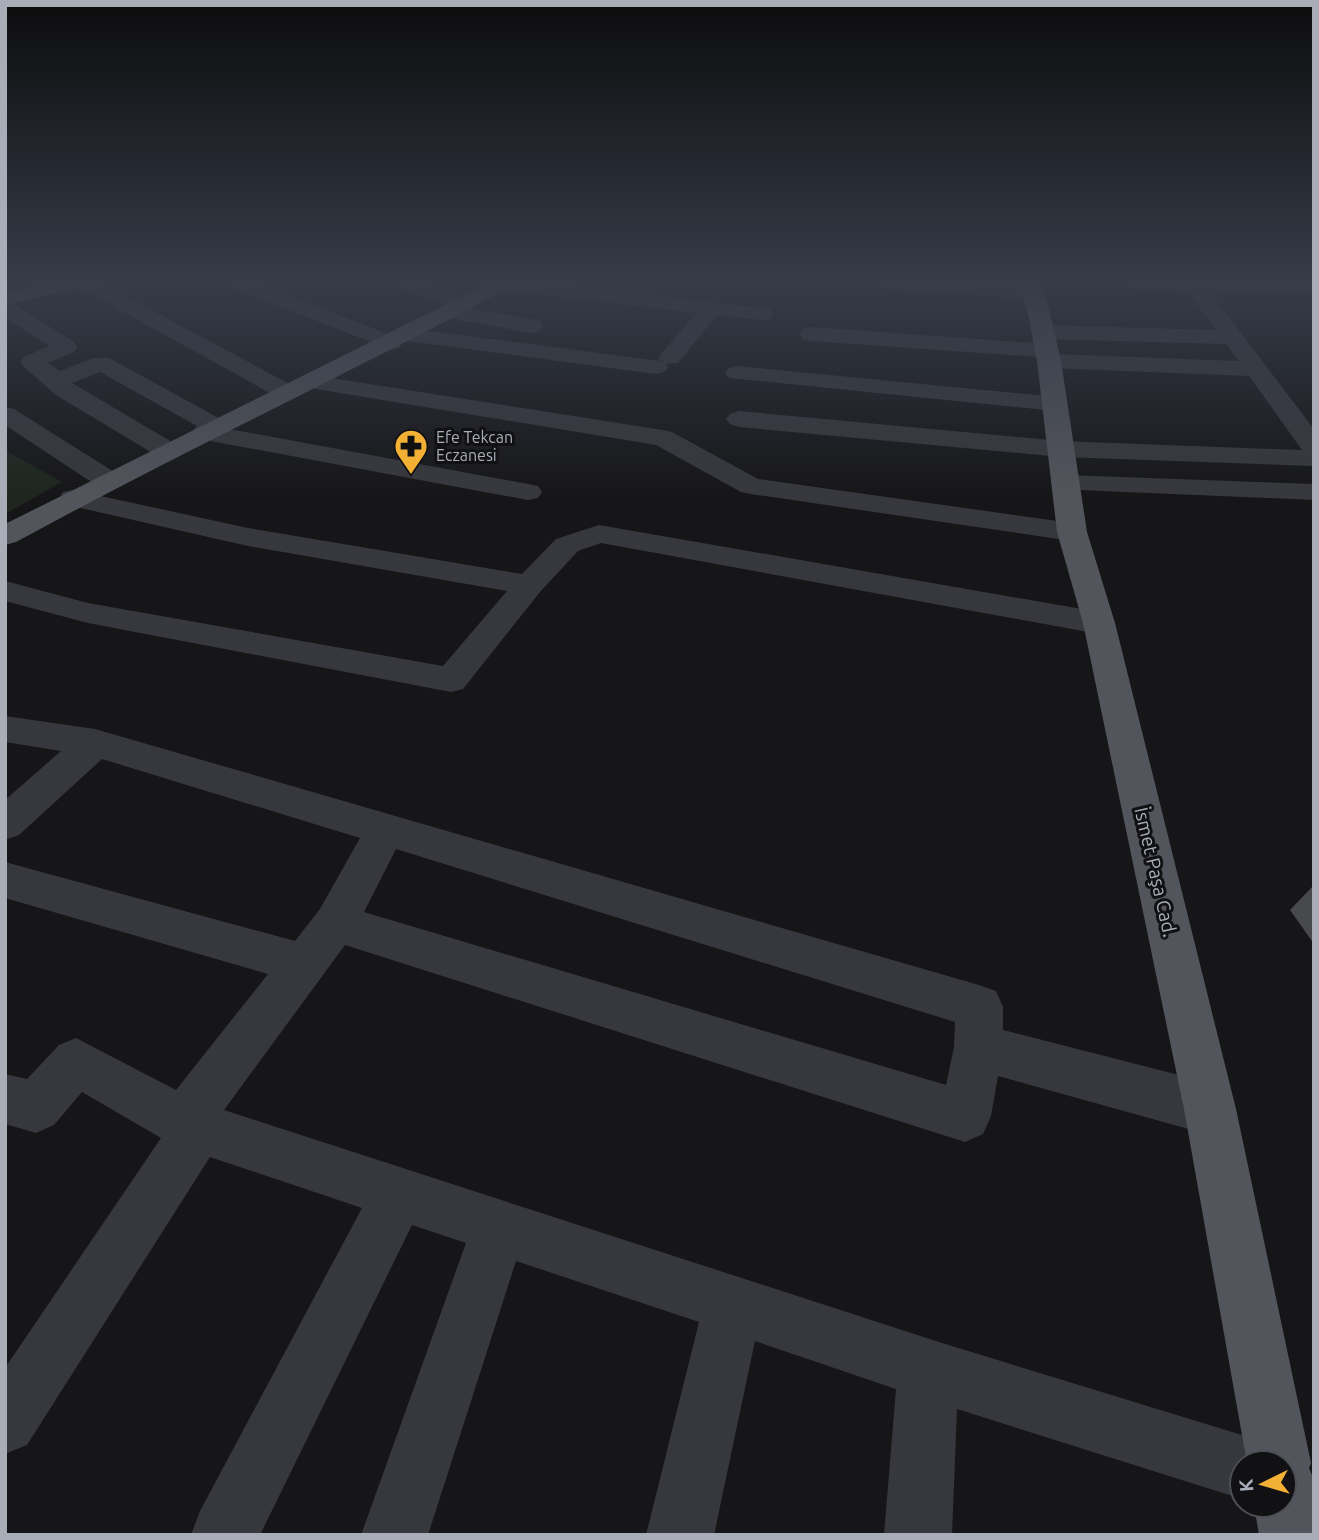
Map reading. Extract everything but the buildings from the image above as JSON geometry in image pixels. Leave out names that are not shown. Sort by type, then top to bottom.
[{"type":"main road","points":[[5,536],[73,498],[369,354]]},
{"type":"main road","name":"İsmet Paşa Cad.","points":[[1046,354],[1056,404],[1072,532],[1099,623],[1210,1109],[1276,1449]]},
{"type":"street","points":[[50,354],[32,362],[65,390],[168,451]]},
{"type":"street","points":[[215,354],[286,392]]},
{"type":"street","points":[[640,354],[664,354]]},
{"type":"street","points":[[1182,354],[1254,369]]},
{"type":"street","points":[[1243,354],[1314,447]]},
{"type":"street","points":[[57,381],[101,363],[211,430],[528,492]]},
{"type":"street","points":[[737,373],[1056,404]]},
{"type":"street","points":[[312,382],[663,438],[751,486],[1072,532]]},
{"type":"street","points":[[1283,407],[1314,407]]},
{"type":"street","points":[[5,414],[109,481]]},
{"type":"street","points":[[739,419],[1064,466],[1314,492]]},
{"type":"street","points":[[1064,466],[1314,458]]},
{"type":"street","points":[[73,498],[248,537],[529,585]]},
{"type":"street","points":[[5,591],[88,613],[451,680],[529,585],[567,545],[599,534],[1099,623]]},
{"type":"street","points":[[5,729],[95,743],[979,1007],[978,1047],[965,1116],[336,923]]},
{"type":"street","points":[[5,824],[95,743]]},
{"type":"street","points":[[11,1403],[191,1125],[303,964],[336,923],[385,831]]},
{"type":"street","points":[[5,880],[303,964]]},
{"type":"street","points":[[978,1047],[1210,1109]]},
{"type":"street","points":[[5,1099],[36,1107],[76,1062],[191,1125],[928,1370],[1228,1463]]},
{"type":"street","points":[[224,1535],[399,1194]]},
{"type":"street","points":[[394,1535],[499,1228]]},
{"type":"street","points":[[680,1535],[733,1305]]},
{"type":"street","points":[[918,1535],[928,1370]]},
{"type":"shaded area","points":[[5,450],[62,482],[5,514]]},
{"type":"place","name":"Efe Tekcan Eczanesi","points":[[411,476]]}]
